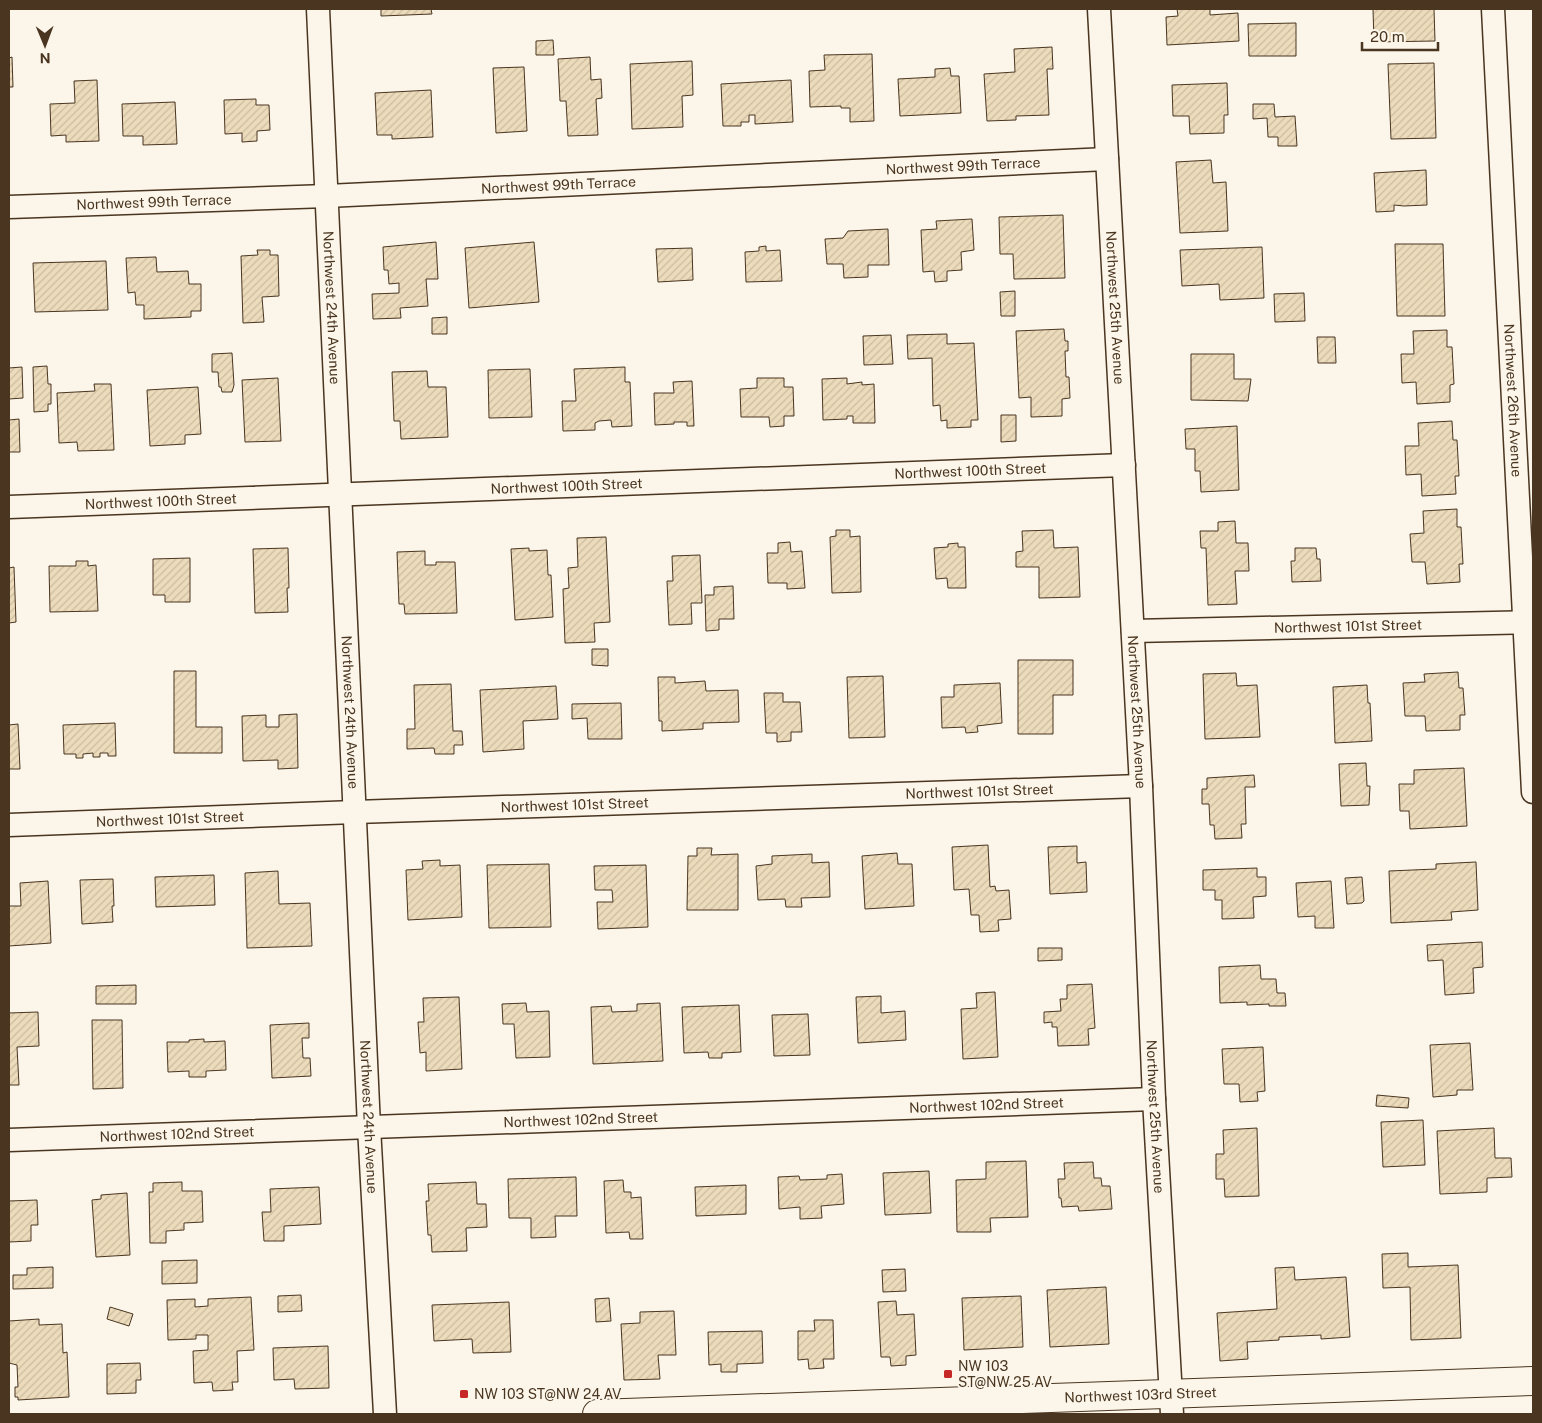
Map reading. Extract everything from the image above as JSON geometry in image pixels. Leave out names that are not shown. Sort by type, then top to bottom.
[{"type":"main road","name":"Northwest 103rd Street","points":[[597,1414],[1172,1404],[1533,1381]]},
{"type":"street","name":"Northwest 24th Avenue","points":[[318,9],[369,1127],[385,1414]]},
{"type":"street","name":"Northwest 25th Avenue","points":[[1100,9],[1141,786],[1154,1099],[1172,1404]]},
{"type":"street","name":"Northwest 26th Avenue","points":[[1493,9],[1529,622],[1533,792]]},
{"type":"street","name":"Northwest 99th Terrace","points":[[9,207],[327,196],[1107,160]]},
{"type":"street","name":"Northwest 100th Street","points":[[9,507],[341,496],[1124,465]]},
{"type":"street","name":"Northwest 101st Street","points":[[1133,631],[1529,622]]},
{"type":"street","name":"Northwest 101st Street","points":[[9,825],[1141,786]]},
{"type":"street","name":"Northwest 102nd Street","points":[[9,1140],[1154,1099]]},
{"type":"building","points":[[381,9],[431,9],[432,14],[381,16]]},
{"type":"building","points":[[1177,9],[1210,9],[1210,15],[1238,13],[1239,41],[1167,45],[1166,17],[1178,16]]},
{"type":"building","points":[[1373,9],[1434,9],[1435,41],[1374,42]]},
{"type":"building","points":[[1296,23],[1296,56],[1249,56],[1248,24]]},
{"type":"building","points":[[553,40],[554,55],[536,55],[536,41]]},
{"type":"building","points":[[1052,47],[1053,69],[1047,69],[1049,115],[1016,116],[1016,120],[987,121],[984,74],[1015,72],[1014,49]]},
{"type":"building","points":[[872,54],[874,121],[850,122],[850,108],[841,108],[841,106],[810,107],[809,71],[825,70],[824,55]]},
{"type":"building","points":[[12,57],[13,87],[9,87],[9,58]]},
{"type":"building","points":[[590,57],[591,80],[601,79],[602,98],[596,99],[598,135],[568,136],[566,101],[560,101],[558,59]]},
{"type":"building","points":[[692,61],[693,95],[682,96],[683,127],[632,129],[630,64]]},
{"type":"building","points":[[1434,63],[1436,138],[1391,139],[1388,64]]},
{"type":"building","points":[[524,67],[527,131],[496,133],[493,68]]},
{"type":"building","points":[[950,68],[951,76],[959,76],[961,113],[900,116],[898,79],[935,77],[935,69]]},
{"type":"building","points":[[97,80],[99,141],[66,142],[66,135],[51,136],[50,104],[75,103],[74,81]]},
{"type":"building","points":[[791,80],[793,122],[755,124],[755,115],[749,115],[749,122],[741,122],[741,126],[723,126],[721,84]]},
{"type":"building","points":[[1227,83],[1228,115],[1224,115],[1224,133],[1190,134],[1189,116],[1173,116],[1172,85]]},
{"type":"building","points":[[431,90],[433,137],[392,139],[392,135],[377,135],[375,93]]},
{"type":"building","points":[[256,99],[256,105],[269,105],[270,130],[257,131],[257,141],[242,142],[242,133],[225,134],[224,100]]},
{"type":"building","points":[[175,102],[177,144],[143,145],[143,136],[123,136],[122,104]]},
{"type":"building","points":[[1253,104],[1274,104],[1275,117],[1295,116],[1297,146],[1278,146],[1278,137],[1268,137],[1267,118],[1253,119]]},
{"type":"building","points":[[1211,160],[1213,183],[1226,182],[1228,231],[1180,233],[1176,162]]},
{"type":"building","points":[[1426,170],[1427,205],[1394,205],[1394,211],[1376,212],[1374,173]]},
{"type":"building","points":[[1063,215],[1065,278],[1014,279],[1013,254],[1000,254],[999,217]]},
{"type":"building","points":[[972,219],[974,250],[961,252],[962,270],[947,271],[947,281],[935,282],[934,271],[923,272],[921,230],[937,229],[936,221]]},
{"type":"building","points":[[888,229],[889,265],[868,265],[868,277],[844,278],[843,264],[827,264],[825,239],[843,238],[848,231]]},
{"type":"building","points":[[436,242],[438,279],[426,279],[428,306],[400,308],[401,318],[373,319],[372,294],[399,293],[399,283],[389,284],[388,270],[384,270],[383,247]]},
{"type":"building","points":[[534,242],[539,302],[469,308],[465,248]]},
{"type":"building","points":[[1395,244],[1443,244],[1445,316],[1397,316]]},
{"type":"building","points":[[766,246],[766,251],[780,250],[782,281],[746,282],[745,252],[759,251],[759,247]]},
{"type":"building","points":[[1262,247],[1264,298],[1220,300],[1219,284],[1182,286],[1180,250]]},
{"type":"building","points":[[692,248],[693,280],[658,282],[656,249]]},
{"type":"building","points":[[257,250],[270,250],[270,255],[278,255],[279,296],[262,297],[264,322],[243,323],[241,256],[258,255]]},
{"type":"building","points":[[156,257],[157,272],[188,271],[189,284],[201,284],[201,311],[191,311],[191,317],[144,319],[144,305],[136,305],[135,292],[128,293],[126,258]]},
{"type":"building","points":[[106,261],[108,310],[35,312],[33,263]]},
{"type":"building","points":[[1015,291],[1015,316],[1001,316],[1000,292]]},
{"type":"building","points":[[1304,293],[1305,321],[1275,322],[1274,294]]},
{"type":"building","points":[[447,317],[447,334],[432,334],[432,318]]},
{"type":"building","points":[[1064,329],[1065,341],[1068,341],[1068,351],[1065,351],[1066,377],[1069,377],[1070,398],[1062,399],[1062,416],[1031,417],[1031,397],[1019,398],[1016,331]]},
{"type":"building","points":[[1447,330],[1447,347],[1452,347],[1454,384],[1450,385],[1450,402],[1417,404],[1416,382],[1402,383],[1401,354],[1414,354],[1413,331]]},
{"type":"building","points":[[947,334],[947,344],[974,343],[978,420],[971,420],[971,427],[947,428],[947,420],[941,421],[940,405],[933,406],[932,358],[908,359],[907,335]]},
{"type":"building","points":[[891,335],[893,364],[864,365],[863,336]]},
{"type":"building","points":[[1317,337],[1335,337],[1336,363],[1318,363]]},
{"type":"building","points":[[232,353],[234,385],[232,392],[222,392],[221,387],[219,387],[218,372],[212,372],[212,354]]},
{"type":"building","points":[[1191,354],[1234,354],[1234,379],[1251,379],[1248,401],[1191,400]]},
{"type":"building","points":[[47,366],[48,384],[51,384],[51,404],[48,404],[48,411],[34,412],[33,367]]},
{"type":"building","points":[[22,367],[23,398],[9,399],[9,368]]},
{"type":"building","points":[[625,367],[625,382],[630,382],[632,426],[612,427],[611,420],[595,423],[595,430],[563,431],[562,401],[576,401],[574,369]]},
{"type":"building","points":[[530,369],[532,417],[489,418],[488,370]]},
{"type":"building","points":[[427,371],[428,387],[446,387],[448,437],[401,439],[400,421],[394,421],[392,372]]},
{"type":"building","points":[[278,378],[281,441],[245,442],[242,380]]},
{"type":"building","points":[[757,378],[784,378],[784,387],[793,387],[794,416],[784,416],[784,426],[770,427],[769,417],[741,417],[740,389],[757,388]]},
{"type":"building","points":[[847,378],[847,384],[862,382],[862,385],[874,384],[875,423],[853,423],[853,416],[847,416],[847,419],[823,420],[822,379]]},
{"type":"building","points":[[692,381],[694,426],[687,426],[687,422],[655,425],[654,393],[674,393],[673,382]]},
{"type":"building","points":[[94,384],[111,384],[114,450],[78,451],[77,442],[59,443],[57,393],[95,391]]},
{"type":"building","points":[[198,387],[201,434],[185,435],[185,444],[150,446],[147,390]]},
{"type":"building","points":[[1001,415],[1016,415],[1016,441],[1001,442]]},
{"type":"building","points":[[19,419],[20,452],[9,452],[9,420]]},
{"type":"building","points":[[1452,421],[1453,440],[1457,440],[1459,476],[1455,476],[1456,494],[1422,496],[1421,474],[1406,475],[1405,446],[1419,446],[1418,423]]},
{"type":"building","points":[[1237,426],[1239,490],[1201,492],[1200,471],[1195,471],[1195,449],[1186,449],[1185,429]]},
{"type":"building","points":[[1457,509],[1457,527],[1461,527],[1463,564],[1459,564],[1460,582],[1427,584],[1425,562],[1412,562],[1410,534],[1424,533],[1423,511]]},
{"type":"building","points":[[1235,521],[1236,543],[1248,543],[1249,571],[1235,571],[1237,604],[1208,605],[1206,548],[1201,548],[1200,531],[1218,531],[1218,522]]},
{"type":"building","points":[[836,530],[850,530],[850,537],[860,536],[861,592],[832,593],[830,537],[836,536]]},
{"type":"building","points":[[1053,530],[1054,548],[1078,547],[1080,597],[1039,598],[1039,567],[1016,567],[1016,552],[1023,551],[1022,531]]},
{"type":"building","points":[[606,537],[610,622],[594,623],[595,642],[565,643],[563,589],[569,588],[568,568],[578,567],[577,538]]},
{"type":"building","points":[[790,542],[791,552],[802,551],[805,588],[787,589],[787,583],[768,583],[767,553],[778,553],[778,543]]},
{"type":"building","points":[[958,543],[958,547],[965,547],[966,588],[948,588],[947,578],[936,579],[934,548],[948,547],[948,544]]},
{"type":"building","points":[[288,548],[288,612],[255,613],[253,549]]},
{"type":"building","points":[[529,548],[529,551],[547,550],[548,575],[551,575],[553,617],[515,620],[511,549]]},
{"type":"building","points":[[1295,548],[1316,548],[1317,559],[1320,559],[1321,581],[1292,582],[1291,561],[1295,561]]},
{"type":"building","points":[[425,551],[425,565],[436,565],[436,562],[455,562],[457,613],[405,614],[404,604],[399,604],[397,552]]},
{"type":"building","points":[[700,555],[702,603],[691,603],[692,624],[669,625],[667,581],[673,581],[672,556]]},
{"type":"building","points":[[190,558],[190,602],[165,602],[165,595],[153,595],[153,559]]},
{"type":"building","points":[[76,561],[88,561],[88,566],[96,565],[98,611],[50,612],[49,566],[76,566]]},
{"type":"building","points":[[14,567],[16,622],[9,623],[9,568]]},
{"type":"building","points":[[733,586],[734,619],[719,619],[719,630],[706,631],[705,595],[714,595],[714,587]]},
{"type":"building","points":[[592,649],[608,649],[608,666],[592,665]]},
{"type":"building","points":[[1018,660],[1073,660],[1073,695],[1053,695],[1053,734],[1018,734]]},
{"type":"building","points":[[174,671],[196,671],[196,727],[222,727],[222,753],[174,753]]},
{"type":"building","points":[[1458,672],[1459,688],[1463,688],[1465,715],[1460,715],[1460,730],[1426,731],[1425,716],[1405,716],[1403,683],[1425,682],[1424,674]]},
{"type":"building","points":[[1236,673],[1237,686],[1257,685],[1260,737],[1205,739],[1203,674]]},
{"type":"building","points":[[883,676],[885,737],[849,738],[847,677]]},
{"type":"building","points":[[658,677],[675,677],[675,683],[705,681],[706,691],[738,690],[739,722],[703,723],[703,729],[662,731],[662,721],[659,721]]},
{"type":"building","points":[[1000,683],[1002,723],[977,726],[978,732],[966,733],[965,727],[942,728],[941,697],[954,697],[954,685]]},
{"type":"building","points":[[451,684],[453,731],[462,731],[463,745],[454,745],[454,754],[435,754],[434,748],[407,749],[407,729],[415,729],[414,685]]},
{"type":"building","points":[[1367,685],[1372,741],[1335,743],[1333,687]]},
{"type":"building","points":[[556,686],[558,719],[523,721],[524,749],[483,752],[480,690]]},
{"type":"building","points":[[764,693],[783,693],[783,702],[800,702],[802,732],[791,732],[791,741],[777,742],[777,733],[766,733]]},
{"type":"building","points":[[621,703],[622,739],[588,739],[587,718],[572,719],[572,704]]},
{"type":"building","points":[[297,714],[298,768],[278,769],[278,760],[243,761],[242,716],[266,715],[266,727],[279,727],[279,715]]},
{"type":"building","points":[[115,723],[116,756],[100,753],[100,757],[93,757],[93,753],[83,754],[83,758],[76,758],[76,754],[64,754],[63,725]]},
{"type":"building","points":[[18,724],[20,769],[9,769],[9,725]]},
{"type":"building","points":[[1366,763],[1367,786],[1370,786],[1369,805],[1341,806],[1339,764]]},
{"type":"building","points":[[1464,768],[1467,826],[1410,829],[1409,811],[1400,811],[1399,784],[1414,784],[1414,770]]},
{"type":"building","points":[[1254,775],[1255,787],[1245,787],[1246,824],[1241,824],[1242,838],[1215,839],[1214,825],[1210,825],[1209,804],[1202,804],[1202,789],[1207,789],[1207,778]]},
{"type":"building","points":[[988,845],[990,887],[995,886],[996,891],[1009,890],[1011,919],[998,920],[999,931],[980,932],[979,915],[971,915],[969,889],[954,890],[952,847]]},
{"type":"building","points":[[1077,846],[1077,863],[1086,862],[1087,892],[1050,894],[1048,847]]},
{"type":"building","points":[[697,848],[712,848],[711,855],[738,854],[738,910],[687,910],[688,856],[697,856]]},
{"type":"building","points":[[897,853],[898,864],[912,864],[914,906],[865,909],[862,856]]},
{"type":"building","points":[[812,854],[812,863],[829,862],[830,897],[801,898],[802,907],[786,907],[785,899],[758,900],[756,866],[772,864],[772,856]]},
{"type":"building","points":[[440,860],[440,866],[460,865],[462,917],[408,920],[406,870],[423,869],[422,861]]},
{"type":"building","points":[[1476,862],[1478,910],[1451,912],[1452,920],[1391,923],[1389,871],[1436,869],[1436,864]]},
{"type":"building","points":[[549,864],[551,927],[489,928],[487,865]]},
{"type":"building","points":[[646,865],[648,927],[598,929],[597,902],[613,902],[612,890],[595,890],[594,866]]},
{"type":"building","points":[[1257,868],[1257,877],[1266,877],[1266,896],[1253,897],[1254,918],[1222,919],[1222,900],[1215,900],[1215,890],[1203,890],[1203,870]]},
{"type":"building","points":[[278,871],[279,904],[310,903],[312,946],[247,948],[245,873]]},
{"type":"building","points":[[214,875],[215,905],[156,907],[155,877]]},
{"type":"building","points":[[1362,877],[1364,901],[1362,903],[1347,904],[1345,878]]},
{"type":"building","points":[[113,879],[113,922],[82,924],[80,880]]},
{"type":"building","points":[[48,881],[51,943],[9,946],[9,906],[21,906],[20,883]]},
{"type":"building","points":[[1331,881],[1334,928],[1315,928],[1315,916],[1298,917],[1296,883]]},
{"type":"building","points":[[1482,942],[1483,967],[1473,968],[1474,993],[1445,995],[1443,960],[1428,961],[1427,945]]},
{"type":"building","points":[[1038,948],[1062,948],[1062,960],[1038,961]]},
{"type":"building","points":[[1260,965],[1261,979],[1276,979],[1277,993],[1285,993],[1286,1006],[1269,1006],[1269,1004],[1247,1005],[1247,1002],[1220,1003],[1219,967]]},
{"type":"building","points":[[1092,984],[1095,1028],[1088,1029],[1089,1045],[1058,1046],[1057,1027],[1052,1027],[1052,1022],[1044,1023],[1044,1012],[1061,1011],[1060,999],[1067,999],[1067,985]]},
{"type":"building","points":[[136,985],[136,1004],[96,1004],[96,986]]},
{"type":"building","points":[[995,992],[998,1057],[963,1059],[961,1009],[977,1008],[976,993]]},
{"type":"building","points":[[881,996],[881,1013],[905,1011],[906,1040],[858,1043],[856,997]]},
{"type":"building","points":[[459,997],[462,1069],[426,1071],[426,1052],[420,1053],[418,1022],[424,1022],[423,998]]},
{"type":"building","points":[[526,1003],[527,1012],[549,1011],[550,1057],[516,1058],[514,1024],[503,1024],[502,1004]]},
{"type":"building","points":[[660,1003],[663,1061],[593,1064],[591,1007],[611,1006],[612,1012],[637,1011],[637,1004]]},
{"type":"building","points":[[739,1005],[741,1052],[722,1053],[722,1058],[709,1058],[708,1052],[684,1053],[682,1007]]},
{"type":"building","points":[[38,1012],[39,1046],[17,1047],[19,1085],[9,1085],[9,1013]]},
{"type":"building","points":[[808,1014],[810,1055],[774,1056],[772,1015]]},
{"type":"building","points":[[92,1020],[122,1020],[123,1088],[93,1089]]},
{"type":"building","points":[[309,1023],[309,1038],[302,1038],[303,1058],[310,1058],[311,1076],[272,1078],[270,1025]]},
{"type":"building","points":[[204,1039],[204,1042],[225,1041],[226,1070],[206,1071],[206,1077],[189,1077],[189,1071],[168,1072],[167,1042],[189,1042],[189,1040]]},
{"type":"building","points":[[1470,1043],[1473,1090],[1457,1090],[1457,1095],[1433,1097],[1430,1045]]},
{"type":"building","points":[[1263,1047],[1265,1091],[1257,1092],[1258,1101],[1240,1102],[1239,1084],[1224,1084],[1222,1049]]},
{"type":"building","points":[[1377,1095],[1409,1098],[1408,1108],[1376,1106]]},
{"type":"building","points":[[1423,1120],[1425,1165],[1383,1167],[1381,1122]]},
{"type":"building","points":[[1257,1128],[1259,1196],[1225,1197],[1224,1179],[1216,1179],[1216,1154],[1224,1154],[1223,1130]]},
{"type":"building","points":[[1494,1128],[1495,1158],[1511,1158],[1512,1177],[1487,1178],[1487,1192],[1440,1194],[1437,1131]]},
{"type":"building","points":[[1026,1161],[1028,1217],[990,1218],[991,1232],[957,1232],[956,1180],[986,1179],[986,1162]]},
{"type":"building","points":[[1093,1162],[1094,1178],[1101,1178],[1102,1186],[1110,1186],[1112,1209],[1079,1211],[1078,1206],[1062,1207],[1061,1198],[1059,1198],[1058,1179],[1065,1179],[1064,1163]]},
{"type":"building","points":[[929,1171],[931,1213],[885,1215],[883,1173]]},
{"type":"building","points":[[842,1174],[844,1204],[821,1206],[822,1218],[800,1219],[800,1207],[779,1209],[778,1177],[799,1176],[800,1180],[827,1179],[827,1175]]},
{"type":"building","points":[[576,1177],[577,1216],[555,1216],[556,1237],[531,1238],[531,1218],[509,1218],[508,1179]]},
{"type":"building","points":[[623,1180],[624,1192],[631,1192],[631,1198],[641,1197],[643,1239],[630,1239],[629,1232],[606,1233],[604,1181]]},
{"type":"building","points":[[182,1182],[182,1191],[202,1191],[203,1222],[184,1223],[184,1230],[166,1231],[166,1243],[150,1243],[149,1192],[153,1192],[153,1183]]},
{"type":"building","points":[[476,1182],[477,1204],[486,1204],[487,1227],[466,1228],[467,1251],[432,1252],[431,1235],[428,1235],[426,1201],[429,1201],[428,1184]]},
{"type":"building","points":[[746,1185],[746,1214],[696,1216],[695,1187]]},
{"type":"building","points":[[319,1187],[321,1224],[284,1226],[284,1241],[264,1241],[262,1212],[271,1212],[270,1189]]},
{"type":"building","points":[[127,1193],[130,1255],[96,1257],[92,1200],[101,1199],[101,1195]]},
{"type":"building","points":[[37,1200],[38,1225],[31,1225],[31,1241],[9,1242],[9,1201]]},
{"type":"building","points":[[1408,1253],[1408,1267],[1458,1265],[1461,1338],[1411,1340],[1410,1287],[1383,1288],[1382,1254]]},
{"type":"building","points":[[197,1260],[197,1283],[162,1284],[162,1261]]},
{"type":"building","points":[[53,1267],[53,1288],[13,1289],[13,1275],[27,1275],[27,1268]]},
{"type":"building","points":[[1294,1267],[1295,1280],[1346,1277],[1350,1337],[1321,1339],[1321,1335],[1279,1337],[1279,1340],[1247,1342],[1248,1359],[1220,1361],[1217,1313],[1277,1309],[1275,1268]]},
{"type":"building","points":[[905,1269],[906,1291],[883,1292],[882,1270]]},
{"type":"building","points":[[1106,1287],[1109,1344],[1050,1347],[1047,1290]]},
{"type":"building","points":[[301,1295],[302,1311],[278,1312],[278,1296]]},
{"type":"building","points":[[1021,1296],[1023,1347],[964,1350],[962,1298]]},
{"type":"building","points":[[251,1297],[254,1350],[237,1351],[238,1382],[232,1382],[233,1390],[213,1391],[212,1382],[194,1383],[193,1351],[208,1350],[208,1335],[196,1335],[196,1339],[168,1340],[167,1300],[195,1299],[195,1307],[208,1306],[208,1299]]},
{"type":"building","points":[[609,1298],[611,1321],[596,1322],[595,1299]]},
{"type":"building","points":[[896,1301],[897,1315],[914,1314],[916,1355],[906,1356],[906,1365],[891,1366],[890,1357],[881,1357],[878,1302]]},
{"type":"building","points":[[509,1302],[511,1352],[473,1353],[472,1339],[434,1341],[432,1305]]},
{"type":"building","points":[[110,1307],[133,1314],[129,1326],[107,1319]]},
{"type":"building","points":[[674,1311],[676,1355],[658,1355],[660,1379],[624,1380],[621,1324],[640,1323],[640,1312]]},
{"type":"building","points":[[39,1319],[39,1325],[62,1324],[63,1353],[67,1352],[69,1397],[18,1400],[18,1397],[15,1397],[15,1387],[18,1387],[17,1365],[9,1363],[9,1321]]},
{"type":"building","points":[[814,1320],[833,1320],[834,1359],[823,1359],[824,1368],[809,1369],[808,1359],[798,1360],[798,1331],[815,1331]]},
{"type":"building","points":[[762,1331],[763,1363],[737,1364],[737,1372],[721,1372],[721,1364],[709,1365],[708,1332]]},
{"type":"building","points":[[328,1346],[329,1388],[295,1389],[294,1379],[274,1380],[273,1348]]},
{"type":"building","points":[[140,1363],[141,1380],[136,1380],[136,1393],[107,1394],[107,1364]]},
{"type":"place","name":"NW 103 ST@NW 25 AV","points":[[948,1374]]},
{"type":"place","name":"NW 103 ST@NW 24 AV","points":[[464,1394]]}]
